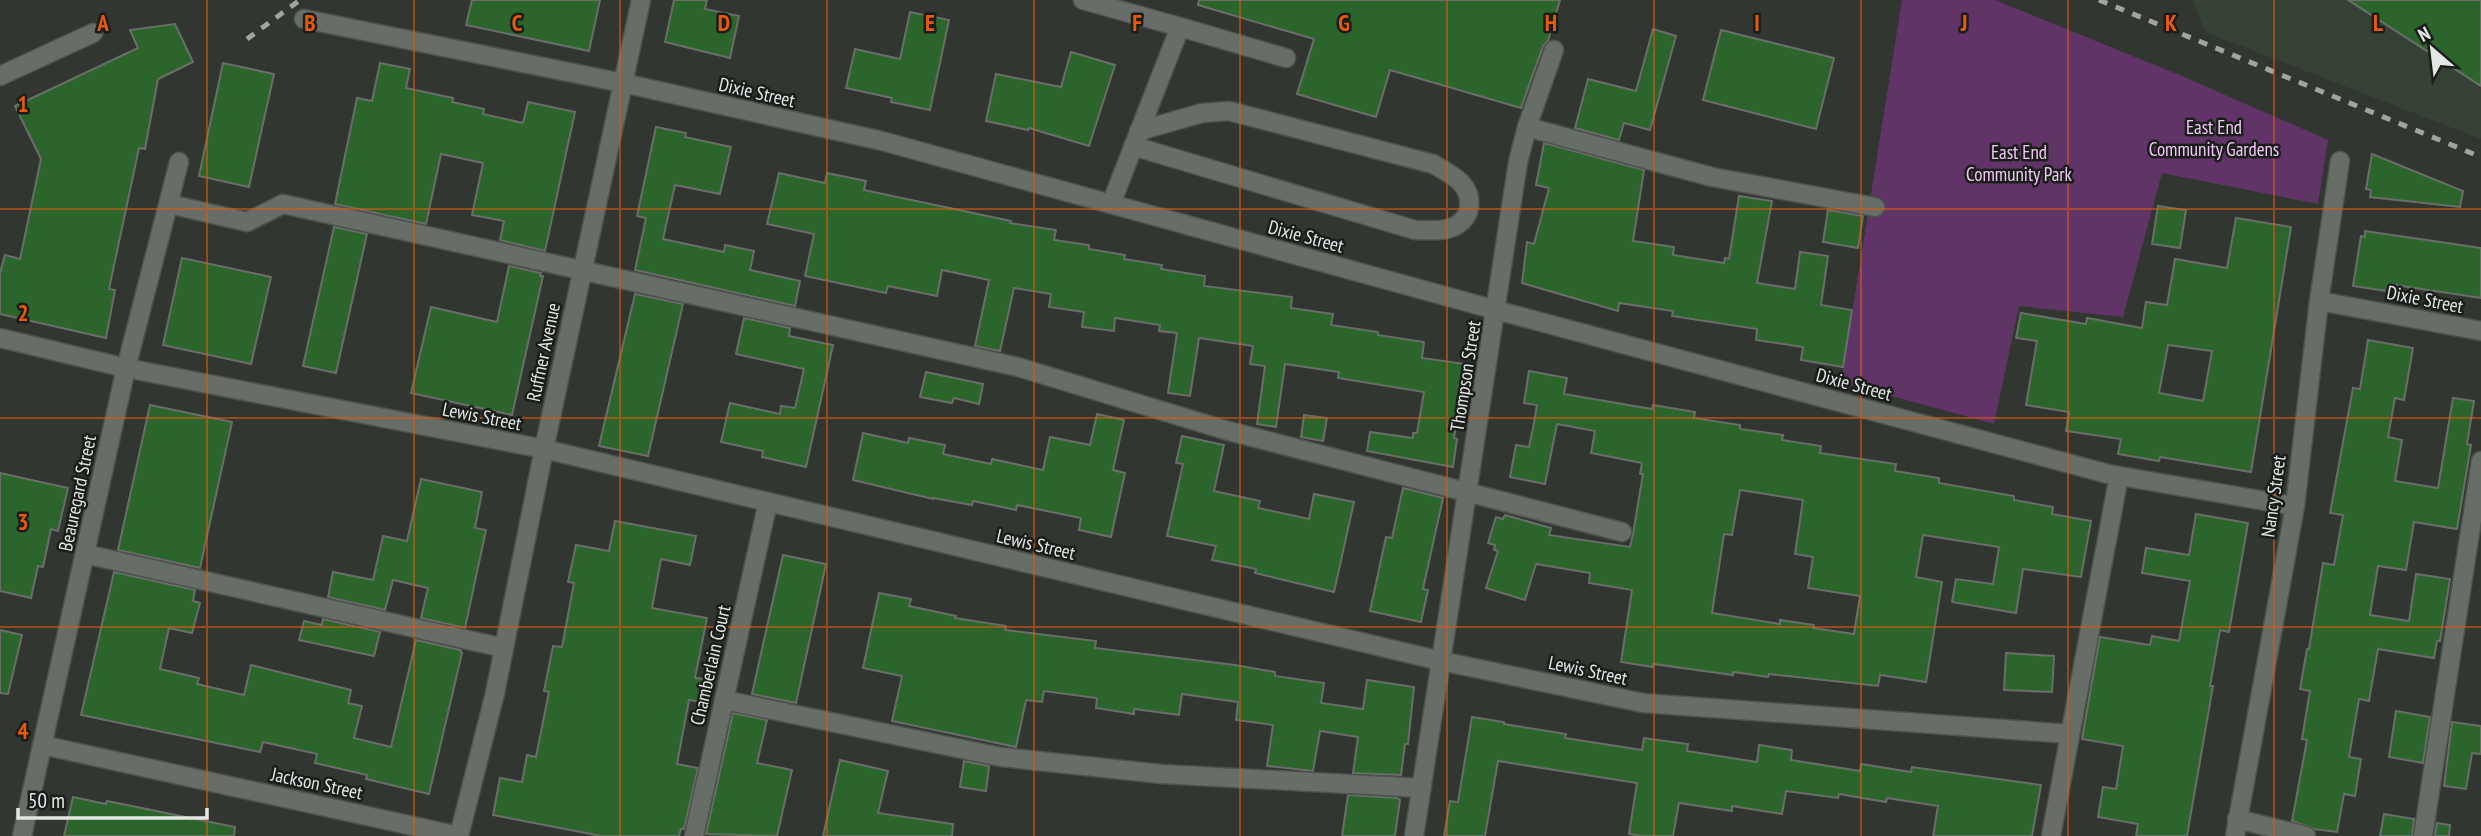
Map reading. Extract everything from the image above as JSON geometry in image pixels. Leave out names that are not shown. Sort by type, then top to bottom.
[{"type":"street","name":"Ruffner Avenue","points":[[459,836],[495,693],[544,449],[641,0]]},
{"type":"street","points":[[1083,0],[1286,58]]},
{"type":"street","name":"Dixie Street","points":[[304,19],[623,83],[882,141],[1496,310],[2119,476],[2295,506]]},
{"type":"street","points":[[1111,204],[1180,27]]},
{"type":"street","points":[[0,76],[93,33]]},
{"type":"street","name":"Thompson Street","points":[[1414,836],[1518,162],[1527,127],[1554,50]]},
{"type":"street","points":[[1229,111],[1433,164],[1454,176],[1467,189],[1470,204],[1466,217],[1454,227],[1415,230],[1136,138],[1202,113],[1229,111]]},
{"type":"street","points":[[1527,127],[1712,177],[1875,207]]},
{"type":"street","name":"Nancy Street","points":[[2236,828],[2295,506],[2319,301],[2340,161]]},
{"type":"street","name":"Beauregard Street","points":[[22,836],[126,368],[179,162]]},
{"type":"street","points":[[169,204],[247,222],[283,204],[1018,367],[1225,430],[1622,533]]},
{"type":"street","name":"Dixie Street","points":[[2319,301],[2481,331]]},
{"type":"street","name":"Lewis Street","points":[[0,338],[126,368],[544,449],[1441,662],[1643,703],[2070,734]]},
{"type":"street","points":[[2423,836],[2481,461]]},
{"type":"street","points":[[2051,836],[2119,476]]},
{"type":"street","name":"Chamberlain Court","points":[[694,836],[768,502]]},
{"type":"street","points":[[85,554],[504,648]]},
{"type":"street","points":[[724,700],[1001,757],[1161,774],[1422,788]]},
{"type":"street","name":"Jackson Street","points":[[42,745],[459,836]]},
{"type":"street","points":[[2236,828],[2306,836]]},
{"type":"shaded area","points":[[2193,0],[2481,0],[2481,139],[2205,32]]},
{"type":"green space","name":"East End Community Park","points":[[1902,0],[1995,0],[2182,76],[2328,140],[2318,204],[2162,173],[2123,317],[2019,306],[1994,424],[1841,382]]},
{"type":"building","points":[[472,0],[600,0],[589,51],[466,25]]},
{"type":"building","points":[[674,0],[707,0],[705,9],[739,16],[730,58],[665,42]]},
{"type":"building","points":[[1199,0],[1560,0],[1548,41],[1543,46],[1521,108],[1390,70],[1376,117],[1297,94],[1314,39],[1198,5]]},
{"type":"building","points":[[2348,0],[2481,0],[2481,86]]},
{"type":"building","points":[[910,12],[949,20],[930,110],[891,102],[892,98],[846,88],[855,49],[900,59]]},
{"type":"building","points":[[175,24],[193,62],[158,79],[145,149],[139,148],[109,289],[115,290],[106,338],[0,314],[0,273],[5,255],[20,259],[41,159],[15,106],[138,48],[130,30]]},
{"type":"building","points":[[1653,29],[1676,36],[1650,130],[1624,123],[1619,140],[1575,128],[1588,79],[1636,91]]},
{"type":"building","points":[[1721,30],[1834,58],[1816,129],[1703,100]]},
{"type":"building","points":[[1071,52],[1115,65],[1089,146],[1029,128],[1028,130],[986,121],[996,74],[1061,87]]},
{"type":"building","points":[[223,63],[274,74],[249,187],[199,176]]},
{"type":"building","points":[[380,63],[410,69],[406,88],[453,98],[452,102],[484,109],[483,114],[523,123],[528,102],[575,112],[545,251],[500,240],[504,221],[472,215],[483,163],[441,154],[426,224],[335,204],[357,98],[372,101]]},
{"type":"building","points":[[656,127],[686,133],[685,137],[731,147],[720,194],[675,185],[663,239],[724,252],[725,245],[754,251],[750,270],[800,281],[795,306],[635,270],[646,218],[637,216]]},
{"type":"building","points":[[1544,143],[1644,170],[1633,241],[1674,247],[1673,255],[1724,263],[1725,258],[1729,259],[1739,196],[1772,201],[1757,283],[1795,289],[1800,252],[1828,256],[1821,305],[1852,310],[1843,367],[1801,360],[1803,347],[1756,340],[1757,329],[1672,316],[1673,311],[1619,303],[1618,311],[1522,283],[1527,242],[1534,244],[1549,188],[1536,185]]},
{"type":"building","points":[[2372,154],[2463,191],[2460,207],[2370,197],[2371,190],[2366,189]]},
{"type":"building","points":[[779,173],[825,183],[827,173],[866,181],[864,190],[1011,221],[1010,223],[1056,230],[1054,240],[1089,245],[1089,249],[1125,255],[1124,259],[1162,265],[1161,269],[1205,276],[1204,286],[1292,297],[1291,308],[1333,314],[1331,325],[1424,342],[1422,358],[1465,364],[1454,438],[1457,439],[1453,467],[1367,451],[1370,432],[1413,438],[1413,433],[1417,433],[1424,392],[1338,378],[1339,372],[1285,364],[1276,427],[1257,424],[1265,366],[1250,364],[1253,346],[1199,338],[1190,396],[1168,393],[1177,333],[1159,331],[1160,325],[1115,318],[1114,331],[1082,327],[1084,312],[1049,307],[1051,294],[1014,288],[1000,351],[975,346],[989,280],[942,270],[937,296],[888,286],[886,293],[805,276],[814,234],[767,224]]},
{"type":"building","points":[[2158,206],[2186,210],[2180,248],[2152,244]]},
{"type":"building","points":[[1828,210],[1863,216],[1858,248],[1823,242]]},
{"type":"building","points":[[2236,218],[2291,227],[2251,472],[2160,457],[2159,461],[2118,454],[2121,439],[2066,431],[2069,412],[2026,405],[2037,341],[2016,338],[2021,313],[2086,324],[2087,318],[2142,328],[2146,302],[2167,305],[2175,259],[2227,268]],"holes":[[[2168,345],[2212,351],[2203,401],[2159,393]]]},
{"type":"building","points":[[334,227],[367,234],[336,373],[303,366]]},
{"type":"building","points":[[2365,231],[2481,248],[2481,298],[2388,284],[2387,291],[2353,286],[2361,236],[2365,237]]},
{"type":"building","points":[[182,258],[271,277],[251,364],[163,345]]},
{"type":"building","points":[[509,266],[541,273],[540,276],[543,276],[512,415],[411,393],[431,307],[497,322]]},
{"type":"building","points":[[635,294],[683,304],[648,456],[599,446]]},
{"type":"building","points":[[744,318],[790,328],[789,336],[833,345],[806,467],[762,457],[763,451],[721,442],[730,403],[780,414],[781,406],[795,408],[804,369],[736,354]]},
{"type":"building","points":[[2368,340],[2413,348],[2404,400],[2395,398],[2388,437],[2402,440],[2395,481],[2438,488],[2453,398],[2474,401],[2467,444],[2471,445],[2457,529],[2414,522],[2406,570],[2378,566],[2370,615],[2409,621],[2416,574],[2450,579],[2440,641],[2437,641],[2434,658],[2378,649],[2369,701],[2359,699],[2349,757],[2361,759],[2355,796],[2344,794],[2337,832],[2314,829],[2292,821],[2307,740],[2302,739],[2310,691],[2300,689],[2323,563],[2334,565],[2343,515],[2330,513],[2353,388],[2360,389]]},
{"type":"building","points":[[1529,371],[1567,378],[1564,394],[1652,409],[1653,405],[1695,412],[1694,418],[1740,425],[1740,429],[1783,435],[1782,440],[1821,446],[1820,453],[1896,464],[1895,471],[1939,478],[1939,483],[2014,496],[2014,500],[2053,507],[2052,514],[2091,521],[2081,577],[2023,569],[2016,613],[1952,602],[1956,579],[1993,584],[1999,547],[1923,535],[1916,577],[1942,582],[1926,682],[1880,675],[1878,686],[1769,674],[1768,677],[1733,672],[1733,675],[1621,662],[1632,590],[1589,583],[1590,573],[1536,564],[1525,600],[1486,588],[1498,551],[1494,550],[1495,545],[1488,543],[1496,517],[1503,519],[1505,515],[1551,528],[1549,535],[1630,547],[1633,534],[1643,474],[1640,474],[1642,463],[1591,453],[1595,431],[1557,424],[1545,484],[1510,477],[1516,445],[1529,447],[1533,428],[1537,405],[1524,403]],"holes":[[[1740,490],[1803,500],[1795,554],[1813,557],[1808,588],[1860,596],[1854,634],[1813,628],[1814,625],[1780,620],[1780,624],[1712,613],[1724,534],[1732,535]]]},
{"type":"building","points":[[926,372],[983,384],[979,404],[954,398],[952,403],[920,397]]},
{"type":"building","points":[[150,405],[232,422],[200,568],[118,550]]},
{"type":"building","points":[[1097,414],[1124,420],[1113,470],[1125,473],[1111,537],[1079,530],[1081,518],[1017,505],[1016,510],[973,501],[972,505],[933,499],[853,480],[863,433],[908,443],[909,438],[945,445],[943,454],[991,464],[992,459],[1043,470],[1050,437],[1090,445]]},
{"type":"building","points":[[1304,415],[1327,418],[1323,441],[1301,437]]},
{"type":"building","points":[[1182,436],[1224,445],[1214,491],[1260,501],[1258,508],[1309,519],[1314,494],[1354,502],[1334,592],[1255,573],[1256,569],[1212,560],[1216,546],[1167,536],[1183,464],[1176,463]]},
{"type":"building","points":[[0,473],[68,488],[58,531],[51,529],[43,567],[38,566],[31,598],[0,591]]},
{"type":"building","points":[[421,479],[482,492],[475,528],[486,530],[465,628],[421,618],[428,588],[393,580],[385,610],[328,597],[333,572],[373,580],[383,536],[407,541]]},
{"type":"building","points":[[1403,488],[1443,498],[1423,589],[1428,590],[1421,622],[1370,611],[1386,537],[1392,538]]},
{"type":"building","points":[[2196,514],[2248,523],[2229,632],[2220,630],[2187,836],[2136,836],[2138,824],[2098,817],[2103,787],[2116,789],[2123,746],[2082,739],[2098,647],[2100,637],[2150,645],[2152,636],[2179,641],[2190,581],[2142,573],[2146,548],[2189,555]]},
{"type":"building","points":[[615,521],[696,536],[690,565],[661,559],[652,608],[707,618],[695,678],[705,679],[701,702],[689,700],[677,764],[698,768],[684,829],[681,829],[679,836],[601,836],[493,815],[500,778],[522,782],[527,755],[536,757],[549,692],[544,691],[553,646],[562,647],[574,583],[568,582],[576,545],[609,551]]},
{"type":"building","points":[[783,555],[826,564],[796,703],[752,694]]},
{"type":"building","points":[[114,572],[195,590],[193,601],[200,603],[192,633],[169,628],[160,669],[199,678],[197,684],[244,695],[251,665],[351,690],[348,703],[362,706],[354,738],[391,747],[416,640],[460,650],[462,653],[429,794],[315,763],[317,754],[263,742],[260,752],[81,715]]},
{"type":"building","points":[[879,593],[911,599],[909,606],[956,616],[955,618],[1006,626],[1005,630],[1096,641],[1095,648],[1235,665],[1275,672],[1275,676],[1324,683],[1321,703],[1363,709],[1367,680],[1414,687],[1408,744],[1405,744],[1401,775],[1353,773],[1358,737],[1320,731],[1313,771],[1267,766],[1273,725],[1236,720],[1238,702],[1182,694],[1179,715],[1134,709],[1134,714],[1096,708],[1097,698],[1044,691],[1042,702],[1026,700],[1016,747],[892,721],[902,676],[863,668]]},
{"type":"building","points":[[323,619],[380,632],[374,656],[299,640],[304,621],[322,625]]},
{"type":"building","points":[[0,630],[22,635],[8,694],[0,693]]},
{"type":"building","points":[[2006,653],[2054,656],[2052,692],[2004,690]]},
{"type":"building","points":[[2396,711],[2430,717],[2423,763],[2389,757]]},
{"type":"building","points":[[733,713],[767,720],[757,763],[792,770],[777,836],[706,834]]},
{"type":"building","points":[[1472,717],[1566,734],[1565,738],[1642,750],[1644,738],[1688,744],[1687,751],[1757,762],[1759,745],[1792,750],[1791,760],[1860,771],[1861,764],[1911,772],[1912,767],[2041,785],[2032,836],[1933,836],[1938,806],[1887,798],[1886,802],[1839,794],[1838,798],[1786,791],[1782,814],[1732,806],[1732,811],[1679,803],[1673,836],[1644,836],[1629,834],[1637,783],[1498,761],[1485,836],[1444,836],[1450,801],[1458,802]]},
{"type":"building","points":[[2452,722],[2481,726],[2481,754],[2472,753],[2466,789],[2444,786]]},
{"type":"building","points":[[840,760],[888,771],[878,813],[953,824],[952,836],[823,836]]},
{"type":"building","points":[[964,761],[989,766],[986,791],[960,787]]},
{"type":"building","points":[[1348,795],[1400,800],[1395,836],[1342,836]]},
{"type":"building","points":[[73,797],[106,804],[107,801],[235,827],[234,836],[64,836]]},
{"type":"building","points":[[2384,814],[2414,819],[2412,836],[2380,836]]},
{"type":"building","points":[[2437,823],[2450,825],[2449,836],[2435,836]]},
{"type":"railway","points":[[247,39],[300,0]]},
{"type":"railway","points":[[2099,0],[2481,157]]},
{"type":"park label","name":"East End Community Gardens","points":[[2214,138]]}]
